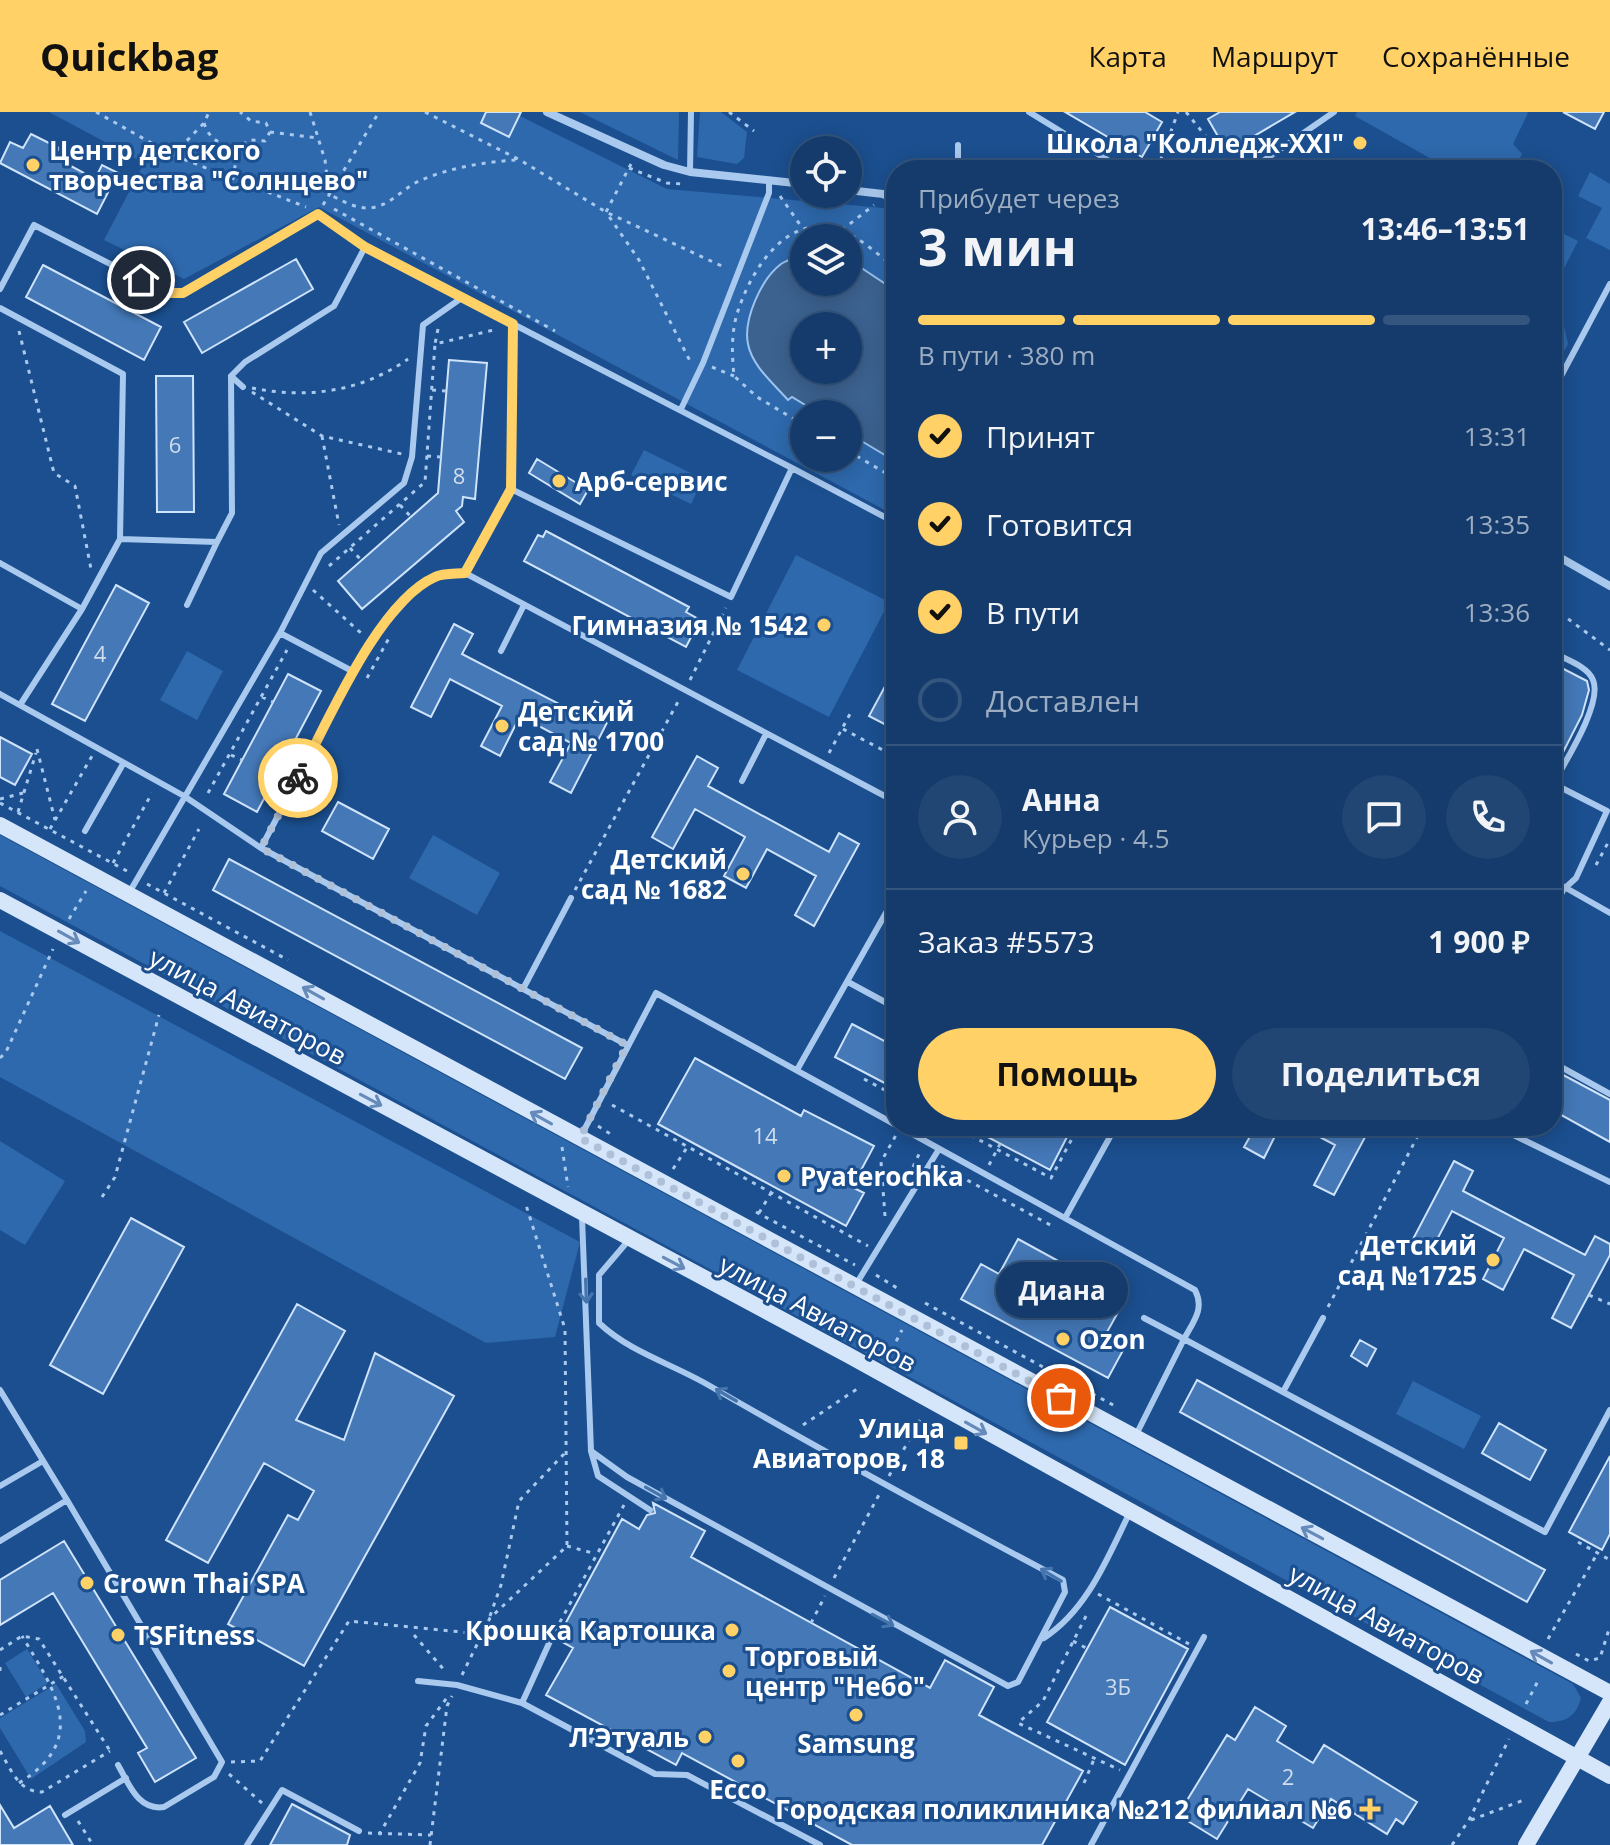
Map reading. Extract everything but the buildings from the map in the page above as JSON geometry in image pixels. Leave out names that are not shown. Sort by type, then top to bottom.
[{"type":"street","points":[[547,112],[636,154],[690,172],[790,182]]},
{"type":"street","points":[[862,192],[886,195]]},
{"type":"street","points":[[1562,559],[1610,586]]},
{"type":"street","name":"улица Авиаторов","points":[[0,825],[1610,1693]]},
{"type":"street","name":"улица Авиаторов","points":[[0,900],[848,1355],[1610,1776]]},
{"type":"street","points":[[1526,1845],[1610,1702]]},
{"type":"lane","points":[[690,172],[691,112]]},
{"type":"lane","points":[[1029,112],[1108,160]]},
{"type":"lane","points":[[1264,160],[1334,112]]},
{"type":"lane","points":[[958,145],[958,160]]},
{"type":"lane","points":[[681,409],[703,363],[769,193],[769,180]]},
{"type":"lane","points":[[0,289],[34,225],[167,293],[183,293],[318,214],[365,247],[790,467]]},
{"type":"lane","points":[[187,605],[232,513],[231,376],[245,362],[334,306],[365,247]]},
{"type":"lane","points":[[1562,374],[1610,284]]},
{"type":"lane","points":[[128,894],[280,633],[321,553],[404,483],[412,457],[423,325],[463,297]]},
{"type":"lane","points":[[0,308],[123,374],[120,539],[82,609],[20,705]]},
{"type":"lane","points":[[465,573],[511,489],[513,324]]},
{"type":"lane","points":[[231,376],[243,387]]},
{"type":"lane","points":[[511,489],[731,597],[790,472]]},
{"type":"lane","points":[[800,472],[886,518]]},
{"type":"lane","points":[[120,539],[217,542]]},
{"type":"lane","points":[[0,563],[82,609]]},
{"type":"lane","points":[[261,848],[370,641],[411,595],[435,576],[465,573],[886,797]]},
{"type":"lane","points":[[501,651],[524,605]]},
{"type":"lane","points":[[280,633],[354,672]]},
{"type":"lane","points":[[1562,658],[1588,672],[1595,689],[1591,709],[1562,766]]},
{"type":"lane","points":[[0,694],[184,796],[261,848],[627,1045]]},
{"type":"lane","points":[[742,781],[766,734]]},
{"type":"lane","points":[[85,831],[123,764]]},
{"type":"lane","points":[[1562,788],[1607,811],[1576,878],[1562,892]]},
{"type":"lane","points":[[1564,889],[1610,913]]},
{"type":"lane","points":[[523,989],[571,898]]},
{"type":"lane","points":[[797,1070],[886,913]]},
{"type":"lane","points":[[848,982],[886,1003]]},
{"type":"lane","points":[[580,1138],[656,993],[886,1121]]},
{"type":"lane","points":[[1562,1068],[1610,1094]]},
{"type":"lane","points":[[914,1136],[1195,1290],[1200,1309],[1135,1438]]},
{"type":"lane","points":[[1065,1218],[1110,1136]]},
{"type":"lane","points":[[1516,1136],[1610,1182]]},
{"type":"lane","points":[[854,1287],[939,1149]]},
{"type":"lane","points":[[582,1214],[586,1238],[591,1451],[598,1476],[650,1510]]},
{"type":"lane","points":[[591,1451],[627,1477],[1008,1686],[1018,1682],[1065,1592],[1063,1580],[884,1485],[703,1381],[614,1337],[599,1323],[599,1275],[629,1240]]},
{"type":"lane","points":[[1144,1318],[1545,1532],[1610,1410]]},
{"type":"lane","points":[[1283,1392],[1323,1318]]},
{"type":"lane","points":[[0,1390],[221,1754],[222,1765],[214,1777],[156,1809],[141,1802],[118,1765]]},
{"type":"lane","points":[[0,1486],[43,1461]]},
{"type":"lane","points":[[0,1541],[67,1500]]},
{"type":"lane","points":[[1041,1640],[1066,1623],[1085,1598],[1131,1512]]},
{"type":"lane","points":[[1091,1845],[1204,1637]]},
{"type":"lane","points":[[522,1703],[551,1639]]},
{"type":"lane","points":[[418,1681],[457,1685],[522,1703],[655,1774],[687,1775],[820,1845]]},
{"type":"lane","points":[[65,1815],[126,1778]]},
{"type":"lane","points":[[247,1845],[282,1790],[359,1831]]},
{"type":"path","points":[[96,112],[173,155],[305,206]]},
{"type":"path","points":[[173,155],[204,123],[209,112]]},
{"type":"path","points":[[240,112],[251,121],[266,123],[270,132]]},
{"type":"path","points":[[310,112],[319,138],[329,194]]},
{"type":"path","points":[[379,112],[323,204],[555,331]]},
{"type":"path","points":[[425,112],[520,160],[606,212],[731,270]]},
{"type":"path","points":[[729,112],[754,131]]},
{"type":"path","points":[[1161,160],[1178,112]]},
{"type":"path","points":[[1186,112],[1225,160]]},
{"type":"path","points":[[204,123],[208,135],[220,144],[238,147],[250,140],[265,141],[270,132]]},
{"type":"path","points":[[270,132],[319,138]]},
{"type":"path","points":[[233,179],[238,147]]},
{"type":"path","points":[[606,212],[636,154]]},
{"type":"path","points":[[329,194],[369,208],[396,198],[417,182],[484,162],[520,160]]},
{"type":"path","points":[[777,191],[800,224]]},
{"type":"path","points":[[850,224],[881,200],[883,194]]},
{"type":"path","points":[[606,212],[661,299],[692,364]]},
{"type":"path","points":[[734,376],[732,351],[736,316],[753,277],[780,241],[790,236]]},
{"type":"path","points":[[862,244],[886,261]]},
{"type":"path","points":[[15,316],[54,473],[75,486],[94,587]]},
{"type":"path","points":[[447,323],[436,330],[435,344],[505,327],[493,321]]},
{"type":"path","points":[[243,387],[289,396],[337,389],[382,378],[421,350]]},
{"type":"path","points":[[687,376],[697,350]]},
{"type":"path","points":[[703,363],[734,376],[757,397],[790,416]]},
{"type":"path","points":[[243,387],[322,436],[412,457]]},
{"type":"path","points":[[432,390],[447,391]]},
{"type":"path","points":[[322,436],[341,537]]},
{"type":"path","points":[[427,456],[442,457]]},
{"type":"path","points":[[862,459],[886,473]]},
{"type":"path","points":[[400,504],[411,517]]},
{"type":"path","points":[[350,548],[361,560]]},
{"type":"path","points":[[310,588],[370,641]]},
{"type":"path","points":[[571,898],[685,690],[731,597]]},
{"type":"path","points":[[1562,614],[1610,650]]},
{"type":"path","points":[[367,678],[394,629]]},
{"type":"path","points":[[208,793],[293,639]]},
{"type":"path","points":[[261,697],[273,702]]},
{"type":"path","points":[[823,764],[850,714]]},
{"type":"path","points":[[842,729],[886,752]]},
{"type":"path","points":[[18,812],[37,749],[55,820]]},
{"type":"path","points":[[50,830],[95,749]]},
{"type":"path","points":[[229,754],[242,760]]},
{"type":"path","points":[[0,801],[25,793]]},
{"type":"path","points":[[113,863],[152,793]]},
{"type":"path","points":[[0,801],[105,859]]},
{"type":"path","points":[[164,893],[199,829]]},
{"type":"path","points":[[69,919],[86,890]]},
{"type":"path","points":[[0,1058],[6,1052],[53,949]]},
{"type":"path","points":[[102,1197],[115,1177],[159,1015]]},
{"type":"path","points":[[864,1079],[886,1091]]},
{"type":"path","points":[[612,1105],[870,1247],[861,1257],[847,1261]]},
{"type":"path","points":[[892,1206],[885,1220],[881,1162],[894,1136]]},
{"type":"path","points":[[972,1136],[1051,1178],[1073,1136]]},
{"type":"path","points":[[1323,1318],[1418,1136]]},
{"type":"path","points":[[562,1144],[569,1191]]},
{"type":"path","points":[[913,1167],[920,1154],[917,1145]]},
{"type":"path","points":[[673,1169],[688,1146]]},
{"type":"path","points":[[931,1161],[1059,1230]]},
{"type":"path","points":[[759,1213],[772,1192]]},
{"type":"path","points":[[490,1618],[567,1546],[565,1329],[526,1205]]},
{"type":"path","points":[[1589,1295],[1610,1304]]},
{"type":"path","points":[[885,1362],[904,1327]]},
{"type":"path","points":[[800,1427],[860,1387]]},
{"type":"path","points":[[811,1623],[920,1420]]},
{"type":"path","points":[[430,1845],[447,1706],[490,1618],[501,1585],[519,1501],[564,1454]]},
{"type":"path","points":[[551,1639],[628,1498]]},
{"type":"path","points":[[1578,1542],[1610,1560]]},
{"type":"path","points":[[567,1546],[596,1554]]},
{"type":"path","points":[[1548,1639],[1597,1554]]},
{"type":"path","points":[[1128,1774],[1018,1723],[1043,1701],[1098,1594],[1197,1648]]},
{"type":"path","points":[[222,1765],[260,1761],[349,1621],[482,1634]]},
{"type":"path","points":[[1600,1658],[1610,1626]]},
{"type":"path","points":[[414,1635],[457,1685]]},
{"type":"path","points":[[0,1650],[22,1636],[39,1639],[110,1751],[42,1792],[30,1790],[19,1783],[0,1751]]},
{"type":"path","points":[[19,1783],[45,1764],[56,1746],[61,1715],[51,1684],[22,1636]]},
{"type":"path","points":[[1073,1641],[1088,1649]]},
{"type":"path","points":[[0,1667],[0,1674]]},
{"type":"path","points":[[0,1715],[64,1676]]},
{"type":"path","points":[[1526,1704],[1539,1679]]},
{"type":"path","points":[[431,1835],[379,1835],[420,1763],[426,1726],[457,1685]]},
{"type":"path","points":[[1452,1845],[1469,1820],[1511,1736]]},
{"type":"path","points":[[1084,1783],[1095,1757]]},
{"type":"path","points":[[222,1765],[253,1797]]},
{"type":"path","points":[[1469,1820],[1524,1800]]},
{"type":"path","points":[[72,1811],[93,1845]]},
{"type":"shaded area","points":[[49,112],[512,112],[667,189],[790,200],[790,208],[883,208],[886,210],[886,511],[814,472],[862,472],[862,400],[790,400],[790,459],[319,207],[184,279],[104,240],[144,163]]},
{"type":"shaded area","points":[[580,112],[679,112],[678,160]]},
{"type":"shaded area","points":[[700,112],[721,112],[747,132],[744,158],[737,164],[697,157]]},
{"type":"shaded area","points":[[1357,112],[1528,113],[1513,144],[1522,154],[1519,160],[1433,160],[1355,116]]},
{"type":"shaded area","points":[[1590,172],[1610,184],[1610,250],[1586,238],[1602,208],[1578,196]]},
{"type":"shaded area","points":[[1562,233],[1578,241],[1562,272]]},
{"type":"shaded area","points":[[790,260],[790,296],[862,296],[862,268],[886,284],[886,456],[862,441],[862,400],[797,400],[792,397],[788,400],[754,360],[748,344],[748,323],[760,290],[774,271]]},
{"type":"shaded area","points":[[1562,317],[1568,344],[1562,355]]},
{"type":"shaded area","points":[[644,450],[703,479],[691,504],[631,475]]},
{"type":"shaded area","points":[[796,555],[886,600],[886,608],[829,717],[737,670]]},
{"type":"shaded area","points":[[187,651],[223,671],[197,720],[160,700]]},
{"type":"shaded area","points":[[0,835],[1573,1684],[1581,1698],[1576,1709],[1566,1719],[1549,1722],[0,886]]},
{"type":"shaded area","points":[[433,835],[500,873],[477,915],[409,878]]},
{"type":"shaded area","points":[[0,931],[580,1242],[555,1337],[486,1343],[0,1077]]},
{"type":"shaded area","points":[[0,1141],[65,1181],[25,1245],[0,1230]]},
{"type":"shaded area","points":[[1413,1381],[1481,1416],[1464,1449],[1396,1414]]},
{"type":"shaded area","points":[[27,1649],[48,1683],[26,1697],[5,1663]]},
{"type":"shaded area","points":[[56,1684],[85,1731],[86,1742],[31,1779],[0,1728],[0,1718]]},
{"type":"way so far","points":[[298,778],[261,848],[627,1045],[580,1138],[1061,1398]]},
{"type":"place","name":"Школа \"Колледж-XXI\"","points":[[1360,143]]},
{"type":"place","name":"Центр детского творчества \"Солнцево\"","points":[[33,165]]},
{"type":"place","name":"Арб-сервис","points":[[559,481]]},
{"type":"place","name":"Гимназия № 1542","points":[[824,625]]},
{"type":"place","name":"Детский сад № 1700","points":[[502,726]]},
{"type":"place","name":"Детский сад № 1682","points":[[743,874]]},
{"type":"place","name":"Pyaterochka","points":[[784,1176]]},
{"type":"place","name":"Детский сад №1725","points":[[1493,1260]]},
{"type":"place","name":"Ozon","points":[[1063,1339]]},
{"type":"place","name":"Диана","points":[[1061,1398]]},
{"type":"place","name":"Улица Авиаторов, 18","points":[[961,1443]]},
{"type":"place","name":"Crown Thai SPA","points":[[87,1583]]},
{"type":"place","name":"Крошка Картошка","points":[[732,1630]]},
{"type":"place","name":"TSFitness","points":[[118,1635]]},
{"type":"place","name":"Торговый центр \"Небо\"","points":[[729,1671]]},
{"type":"place","name":"Samsung","points":[[856,1715]]},
{"type":"place","name":"Л’Этуаль","points":[[705,1737]]},
{"type":"place","name":"Ecco","points":[[738,1761]]},
{"type":"place","name":"Городская поликлиника №212 филиал №6","points":[[1370,1809]]},
{"type":"route","points":[[141,280],[167,293],[183,293],[318,214],[365,247],[513,324],[511,489],[465,573],[435,576],[411,595],[370,641],[298,778]]}]
